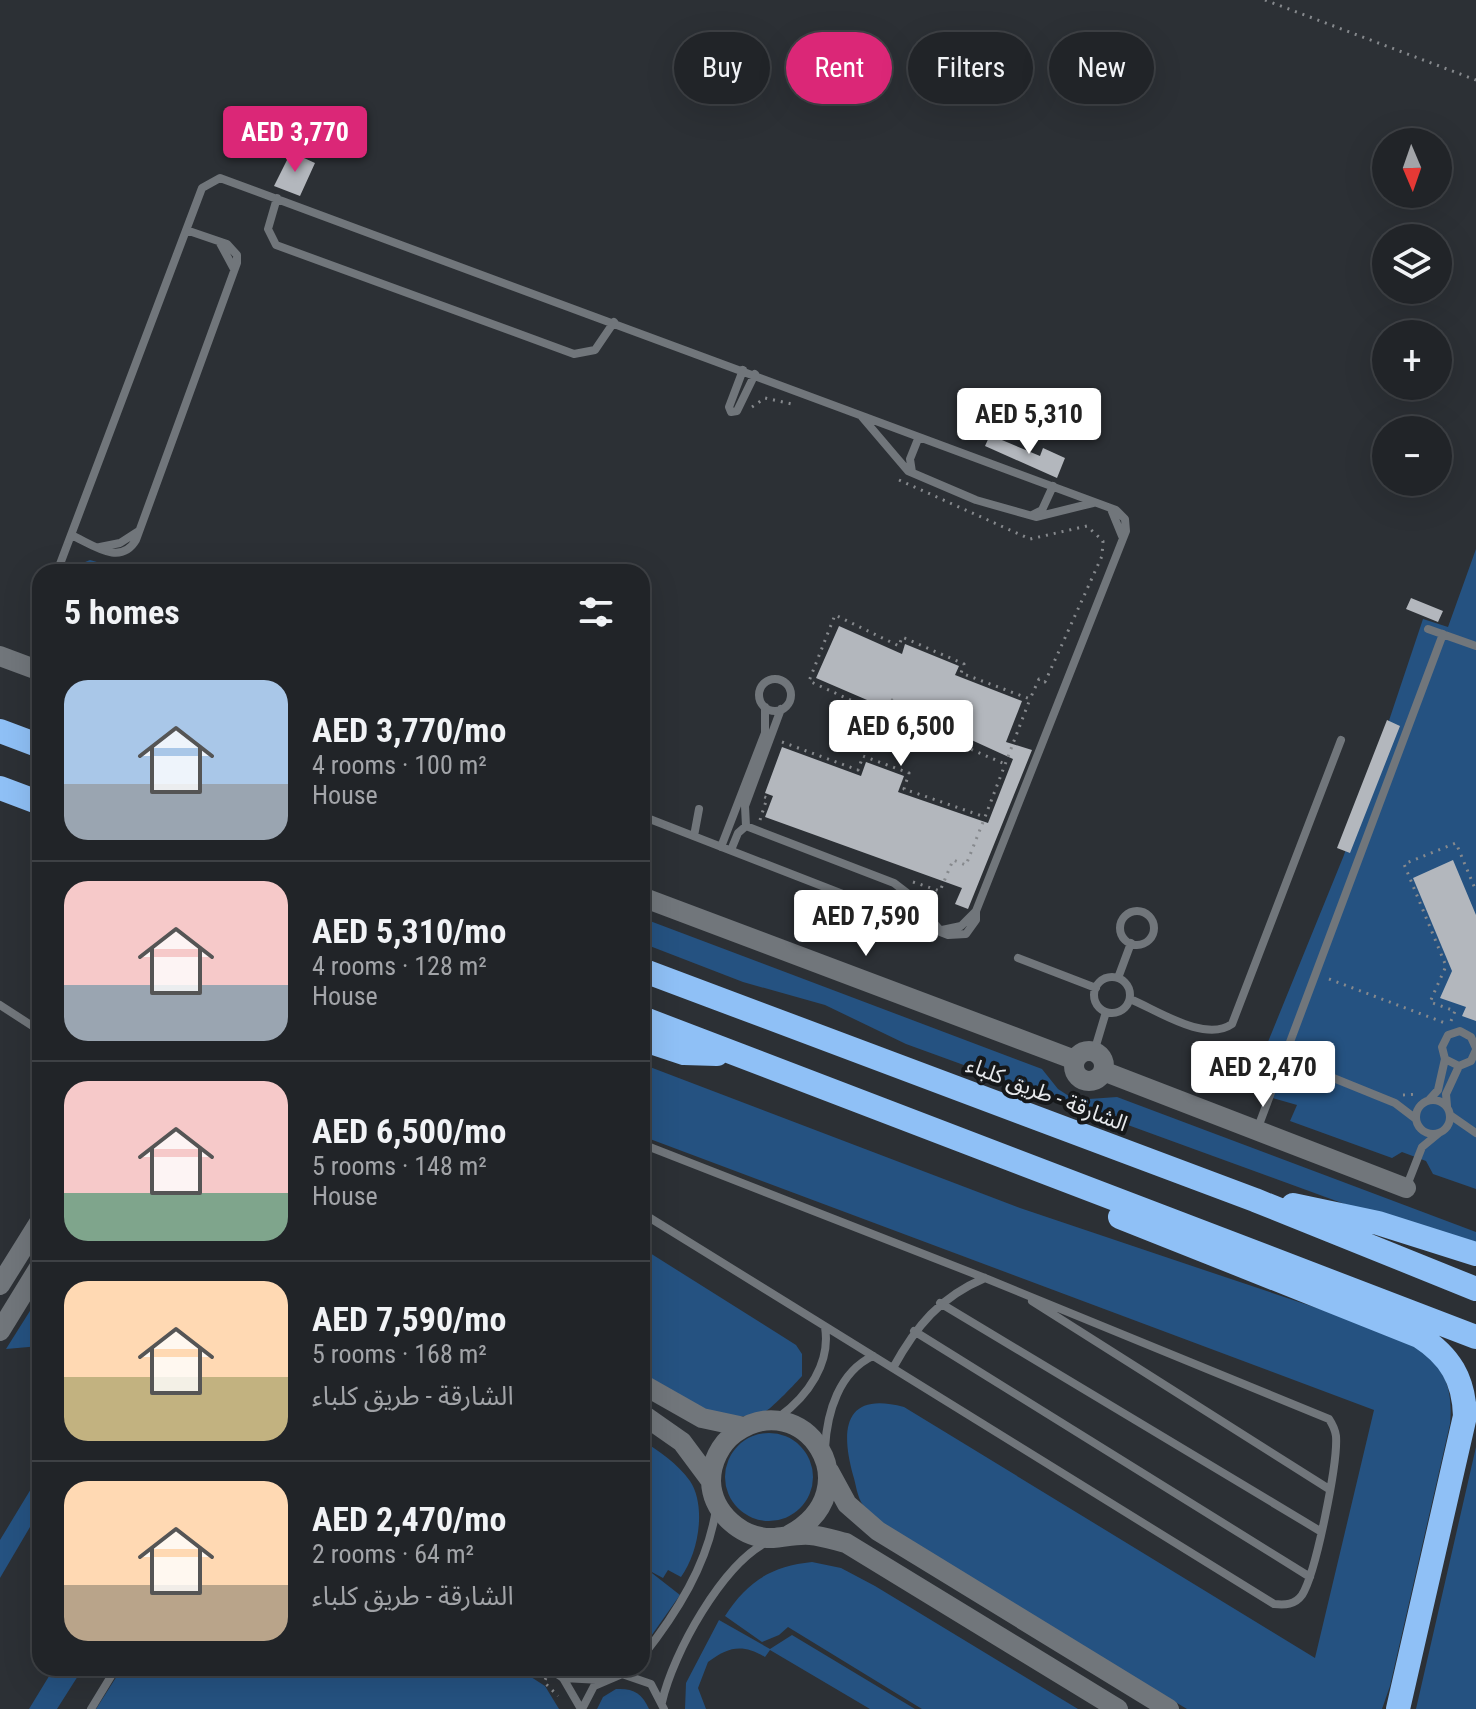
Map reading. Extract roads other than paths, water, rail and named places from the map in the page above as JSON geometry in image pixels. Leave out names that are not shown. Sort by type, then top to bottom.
[{"type":"highway","points":[[0,731],[32,743]]},
{"type":"highway","points":[[0,775],[32,787]]},
{"type":"highway","points":[[0,788],[32,800]]},
{"type":"highway","name":"الشارقة - طريق كلباء","points":[[650,973],[1255,1200],[1476,1289]]},
{"type":"highway","points":[[650,1021],[1476,1337]]},
{"type":"highway","points":[[650,1042],[684,1053],[735,1054]]},
{"type":"highway","points":[[1028,1165],[1060,1187],[1133,1223],[1419,1336],[1449,1361],[1459,1378],[1465,1416],[1397,1703]]},
{"type":"highway","points":[[1255,1200],[1355,1217],[1476,1254]]},
{"type":"street","points":[[0,656],[32,668]]},
{"type":"street","points":[[650,900],[1084,1056],[1076,1074],[1083,1081],[1097,1079],[1103,1071],[1406,1188]]},
{"type":"street","points":[[0,1285],[32,1234]]},
{"type":"street","points":[[0,1331],[32,1279]]},
{"type":"street","points":[[650,1389],[702,1418],[744,1427],[773,1421],[804,1431],[826,1463],[847,1504],[878,1531],[1169,1709]]},
{"type":"street","points":[[650,1420],[682,1442],[711,1481],[717,1504],[740,1530],[781,1536],[826,1537],[866,1553],[1118,1709]]},
{"type":"street","points":[[711,1481],[720,1449],[744,1427]]},
{"type":"street","points":[[781,1536],[807,1525],[820,1510],[828,1490],[826,1463]]},
{"type":"lane","points":[[60,564],[202,188],[213,179],[227,179],[755,374],[918,439],[1053,486],[1110,509],[1125,519],[1122,536],[976,911],[961,926],[941,930],[650,819]]},
{"type":"lane","points":[[277,198],[268,229],[276,245],[574,354],[595,350],[614,322]]},
{"type":"lane","points":[[71,535],[100,547],[120,543],[137,532],[234,270],[229,255],[219,243],[186,230]]},
{"type":"lane","points":[[743,370],[729,407],[731,412],[737,411],[755,374]]},
{"type":"lane","points":[[861,417],[913,473],[976,500],[1028,516],[1047,516],[1095,503]]},
{"type":"lane","points":[[913,473],[910,459],[918,439]]},
{"type":"lane","points":[[1028,516],[1042,510],[1053,486]]},
{"type":"lane","points":[[1428,629],[1476,646]]},
{"type":"lane","points":[[1257,1130],[1443,634]]},
{"type":"lane","points":[[721,847],[765,733],[765,707],[759,698],[761,686],[776,679],[787,684],[791,695],[781,709],[745,806],[746,826]]},
{"type":"lane","points":[[765,707],[781,709]]},
{"type":"lane","points":[[1130,999],[1206,1030],[1220,1030],[1232,1024],[1341,740]]},
{"type":"lane","points":[[694,836],[699,809]]},
{"type":"lane","points":[[746,826],[894,883],[911,896],[941,930]]},
{"type":"lane","points":[[731,850],[738,833],[746,826]]},
{"type":"lane","points":[[1131,912],[1142,912],[1151,919],[1151,936],[1142,943],[1131,943],[1122,936],[1120,925],[1131,912]]},
{"type":"lane","points":[[1118,978],[1131,943]]},
{"type":"lane","points":[[1018,958],[1096,988]]},
{"type":"lane","points":[[1118,978],[1128,986],[1130,999],[1118,1012],[1106,1012],[1097,1004],[1096,988],[1105,979],[1118,978]]},
{"type":"lane","points":[[0,1005],[32,1026]]},
{"type":"lane","points":[[1084,1056],[1106,1012]]},
{"type":"lane","points":[[1395,1103],[1427,1098],[1438,1090],[1445,1059],[1443,1041],[1453,1032],[1466,1033],[1476,1049],[1471,1061],[1459,1066],[1446,1094],[1449,1110],[1442,1132],[1422,1147],[1406,1188]]},
{"type":"lane","points":[[1284,1058],[1395,1103],[1427,1133],[1473,1132]]},
{"type":"lane","points":[[1445,1059],[1459,1066]]},
{"type":"lane","points":[[1427,1098],[1449,1110],[1473,1132]]},
{"type":"lane","points":[[1422,1147],[1417,1122],[1427,1098]]},
{"type":"lane","points":[[650,1147],[985,1278],[1329,1419],[1336,1439],[1329,1489],[1310,1577],[1297,1600],[1284,1605],[1274,1604],[650,1218]]},
{"type":"lane","points":[[893,1368],[914,1331],[940,1303],[985,1278]]},
{"type":"lane","points":[[1012,1289],[1329,1489]]},
{"type":"lane","points":[[940,1303],[1320,1531]]},
{"type":"lane","points":[[773,1421],[791,1408],[817,1374],[826,1354],[825,1327]]},
{"type":"lane","points":[[914,1331],[1310,1577]]},
{"type":"lane","points":[[826,1463],[828,1420],[840,1387],[857,1365],[873,1356]]},
{"type":"lane","points":[[650,1645],[689,1586],[711,1535],[717,1504]]},
{"type":"lane","points":[[663,1705],[677,1659],[712,1599],[744,1556],[781,1536]]},
{"type":"lane","points":[[91,1709],[111,1676]]},
{"type":"lane","points":[[560,1676],[582,1709]]},
{"type":"lane","points":[[563,1678],[602,1680],[615,1676]]},
{"type":"lane","points":[[628,1676],[651,1684],[663,1705]]},
{"type":"lane","points":[[582,1709],[588,1693],[602,1680]]}]
